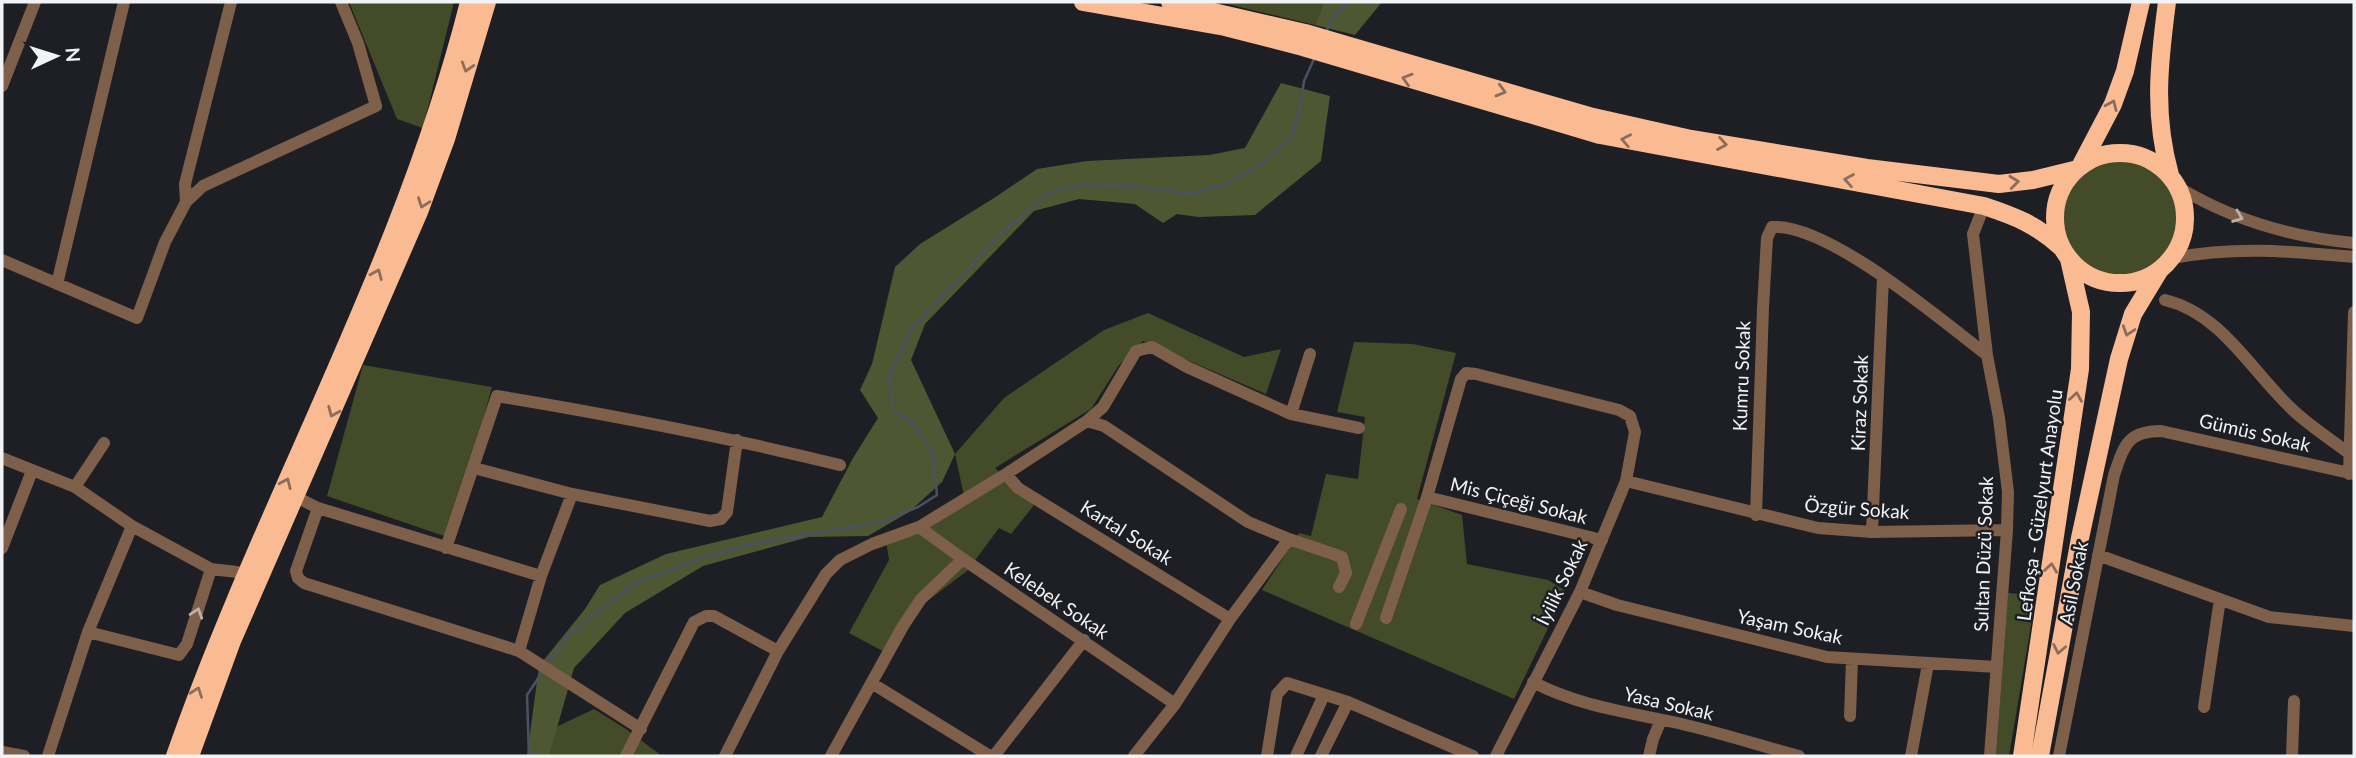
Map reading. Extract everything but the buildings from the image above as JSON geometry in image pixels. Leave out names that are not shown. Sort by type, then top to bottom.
[{"type":"highway","points":[[175,756],[199,686],[246,574],[393,237],[439,109],[469,2]]},
{"type":"highway","points":[[193,756],[232,641],[419,212],[446,139],[487,2]]},
{"type":"highway","points":[[1083,2],[1304,40]]},
{"type":"highway","points":[[1170,2],[1338,50],[1600,135],[1984,206],[2026,221],[2046,233],[2093,277],[2109,282],[2135,281],[2165,264]]},
{"type":"highway","points":[[2065,253],[2056,232],[2056,207],[2064,183],[2078,168],[2113,104],[2125,71],[2141,2]]},
{"type":"highway","points":[[2040,756],[2080,538],[2119,359],[2133,314],[2181,242],[2185,223],[2184,204],[2174,181],[2160,132],[2159,67],[2166,2]]},
{"type":"highway","points":[[1338,50],[1651,131],[1867,168],[1999,184],[2033,180],[2078,168],[2106,153],[2127,153],[2148,158],[2174,181]]},
{"type":"highway","name":"Lefkoşa - Güzelyurt Anayolu","points":[[2022,756],[2080,369],[2081,312],[2065,253]]},
{"type":"street","points":[[2,86],[35,2]]},
{"type":"street","points":[[57,284],[124,2]]},
{"type":"street","points":[[186,202],[185,184],[231,2]]},
{"type":"street","points":[[2,260],[138,317],[165,242],[186,202],[203,186],[376,106],[358,43],[341,2]]},
{"type":"street","points":[[2174,181],[2203,202],[2241,219],[2288,233],[2354,243]]},
{"type":"street","name":"Sultan Düzü Sokak","points":[[1984,206],[1973,234],[1987,355],[1999,418],[2008,492],[1990,756]]},
{"type":"street","name":"Kumru Sokak","points":[[1756,515],[1766,238],[1772,227],[1785,226],[1839,247],[1883,277]]},
{"type":"street","points":[[2165,264],[2242,249],[2354,257]]},
{"type":"street","points":[[1883,277],[1987,355]]},
{"type":"street","name":"Kiraz Sokak","points":[[1872,532],[1883,277]]},
{"type":"street","points":[[2165,300],[2187,307],[2211,322],[2294,411],[2350,454]]},
{"type":"street","points":[[2352,474],[2350,454],[2354,312]]},
{"type":"street","points":[[725,756],[778,651],[825,574],[840,561],[872,544],[919,527],[1087,421],[1103,407],[1136,351],[1152,347],[1187,367],[1291,414],[1359,428]]},
{"type":"street","points":[[1291,414],[1310,354]]},
{"type":"street","name":"İyilik Sokak","points":[[1427,498],[1461,379],[1466,373],[1619,410],[1630,416],[1635,432],[1626,481],[1580,592],[1496,756]]},
{"type":"street","points":[[446,548],[497,396],[737,440],[840,465]]},
{"type":"street","points":[[1087,421],[1104,426],[1248,522],[1342,557],[1346,573],[1339,587]]},
{"type":"street","name":"Gümüs Sokak","points":[[2147,431],[2161,430],[2352,474]]},
{"type":"street","name":"Asil Sokak","points":[[2059,756],[2114,475],[2123,450],[2134,434],[2147,431]]},
{"type":"street","points":[[474,468],[572,495],[710,521],[721,519],[727,512],[737,440]]},
{"type":"street","points":[[75,487],[104,443]]},
{"type":"street","points":[[2,458],[75,487],[132,526],[211,569],[246,574]]},
{"type":"street","points":[[2,548],[32,471]]},
{"type":"street","name":"Kartal Sokak","points":[[1006,474],[1018,488],[1230,619]]},
{"type":"street","name":"Özgür Sokak","points":[[1626,481],[1756,515],[1818,528],[1872,532],[2007,530]]},
{"type":"street","points":[[522,653],[541,576],[572,495]]},
{"type":"street","points":[[296,497],[318,508],[541,576]]},
{"type":"street","points":[[1386,618],[1427,498]]},
{"type":"street","name":"Mis Çiçeği Sokak","points":[[1427,498],[1602,540]]},
{"type":"street","points":[[318,508],[296,571],[298,578],[304,583],[522,653],[640,729]]},
{"type":"street","points":[[1356,624],[1401,509]]},
{"type":"street","points":[[48,756],[88,632],[132,526]]},
{"type":"street","name":"Kelebek Sokak","points":[[919,527],[1175,704]]},
{"type":"street","points":[[1134,756],[1175,704],[1230,619],[1289,539]]},
{"type":"street","points":[[2098,555],[2269,617],[2354,626]]},
{"type":"street","points":[[831,756],[920,599],[963,559]]},
{"type":"street","points":[[88,632],[179,655],[187,644],[211,569]]},
{"type":"street","name":"Yaşam Sokak","points":[[1580,592],[1617,605],[1814,654],[1852,659],[1997,667]]},
{"type":"street","points":[[2204,707],[2220,599]]},
{"type":"street","points":[[626,756],[694,622],[706,616],[714,616],[778,651]]},
{"type":"street","points":[[873,684],[992,756],[1084,640]]},
{"type":"street","points":[[1850,716],[1852,659]]},
{"type":"street","points":[[1911,756],[1928,664]]},
{"type":"street","name":"Yasa Sokak","points":[[1533,682],[1552,692],[1601,707],[1661,720],[1763,752],[1799,756]]},
{"type":"street","points":[[1267,756],[1278,694],[1287,683],[1348,702],[1473,756]]},
{"type":"street","points":[[1296,756],[1324,695]]},
{"type":"street","points":[[2292,756],[2294,701]]},
{"type":"street","points":[[1321,756],[1348,702]]},
{"type":"street","points":[[1649,756],[1661,720]]},
{"type":"street","points":[[2,752],[24,756]]},
{"type":"green space","points":[[349,2],[454,2],[423,128],[397,119]]},
{"type":"green space","points":[[1219,2],[1324,2],[1315,25]]},
{"type":"green space","points":[[1324,2],[1382,2],[1355,35],[1315,25]]},
{"type":"green space","points":[[1281,83],[1330,96],[1321,161],[1255,215],[1198,217],[1177,214],[1163,223],[1135,204],[1079,199],[1034,211],[925,324],[911,360],[955,454],[942,482],[909,512],[868,536],[809,537],[703,566],[625,613],[574,668],[549,756],[527,756],[539,666],[585,609],[600,585],[666,554],[822,517],[878,418],[860,390],[872,364],[895,267],[920,244],[1037,169],[1087,161],[1209,155],[1245,148]]},
{"type":"green space","points":[[2120,160],[2142,164],[2161,177],[2174,196],[2178,218],[2174,240],[2161,259],[2142,272],[2120,276],[2098,272],[2079,259],[2066,240],[2062,218],[2066,196],[2079,177],[2098,164]]},
{"type":"green space","points":[[1148,313],[1244,357],[1281,349],[1266,394],[1143,341],[1119,365],[1091,409],[995,468],[1034,505],[1011,534],[999,528],[967,571],[922,605],[892,656],[849,633],[889,560],[886,541],[964,496],[955,454],[1004,398],[1104,330]]},
{"type":"green space","points":[[1354,342],[1413,344],[1456,353],[1417,499],[1462,515],[1467,564],[1548,580],[1566,591],[1514,699],[1262,590],[1299,533],[1311,536],[1326,474],[1358,479],[1365,417],[1337,412]]},
{"type":"green space","points":[[363,365],[492,387],[450,538],[327,496]]},
{"type":"green space","points":[[2008,593],[2036,595],[2009,756],[1996,756]]},
{"type":"green space","points":[[594,709],[662,756],[549,756],[556,727]]},
{"type":"waterway","points":[[1326,32],[1333,16],[1349,2]]},
{"type":"waterway","points":[[547,665],[569,635],[635,583],[707,556],[757,543],[881,522],[918,507],[937,495],[933,454],[913,423],[893,410],[889,378],[909,333],[931,306],[959,280],[993,241],[1048,193],[1085,184],[1135,186],[1190,194],[1227,184],[1267,160],[1290,139],[1299,115],[1304,81],[1315,57]]},
{"type":"waterway","points":[[529,756],[527,695],[543,671]]}]
